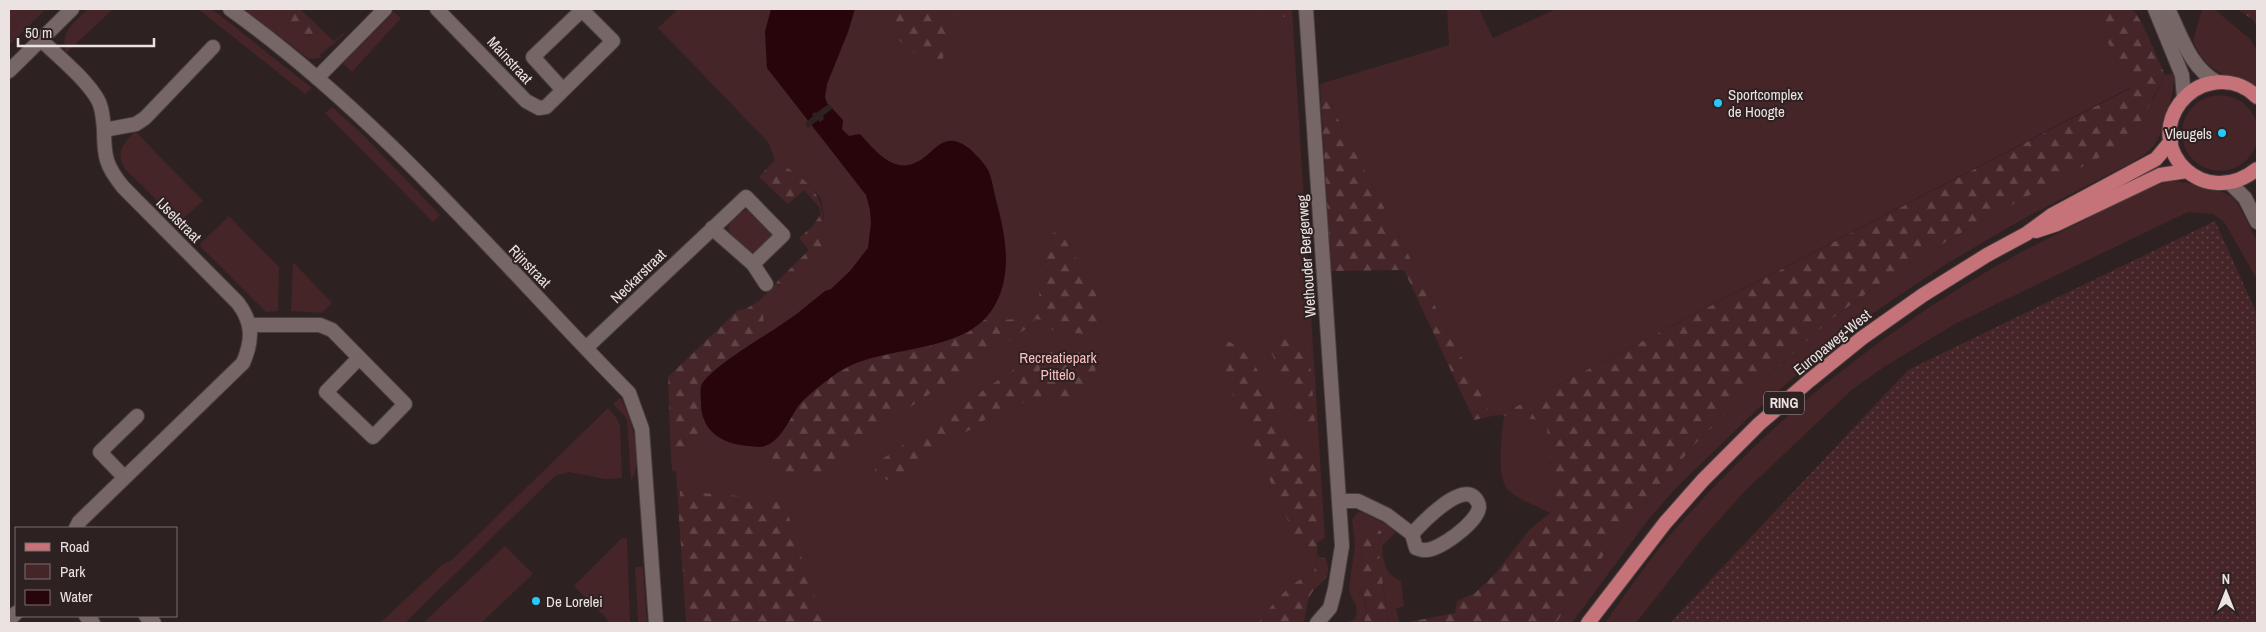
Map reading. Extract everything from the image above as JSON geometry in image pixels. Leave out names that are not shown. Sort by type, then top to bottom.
[{"type":"main road","points":[[2257,97],[2244,87],[2236,84],[2217,82],[2199,87],[2184,98],[2172,118],[2170,141],[2176,157],[2187,171],[2200,179],[2215,184],[2230,183],[2246,178],[2257,169]]},
{"type":"main road","name":"Europaweg-West","points":[[1588,623],[1665,523],[1703,480],[1759,424],[1832,362],[1892,316],[1963,270],[2026,234],[2052,215],[2156,159],[2170,141]]},
{"type":"main road","name":"Europaweg-West","points":[[2026,234],[2057,224],[2160,175],[2187,171]]},
{"type":"street","points":[[9,71],[72,9]]},
{"type":"street","name":"Rijnstraat","points":[[230,9],[317,78],[375,129],[587,347],[629,393],[642,429],[656,623]]},
{"type":"street","points":[[317,78],[385,9]]},
{"type":"street","name":"Mainstraat","points":[[437,9],[533,106],[546,108],[613,41],[582,10],[533,57],[563,90]]},
{"type":"street","name":"Wethouder Bergerweg","points":[[1306,9],[1342,546],[1337,580],[1330,608],[1317,623]]},
{"type":"street","points":[[2155,9],[2182,75],[2184,98]]},
{"type":"street","points":[[2168,9],[2197,68],[2217,82]]},
{"type":"street","name":"IJselstraat","points":[[41,40],[89,88],[98,100],[104,130],[104,152],[107,165],[115,177],[238,302],[246,313],[250,325]]},
{"type":"street","points":[[104,130],[136,124],[145,118],[213,47]]},
{"type":"street","points":[[2230,183],[2245,198],[2257,222]]},
{"type":"street","name":"Neckarstraat","points":[[587,347],[746,197],[783,235],[753,264]]},
{"type":"street","points":[[712,228],[753,264],[766,284]]},
{"type":"street","points":[[76,527],[79,522],[124,477],[243,363],[249,348],[250,325],[320,325],[332,330],[405,404],[373,437],[326,392],[359,358]]},
{"type":"street","points":[[124,477],[100,452],[138,416]]},
{"type":"street","points":[[1340,501],[1358,501],[1376,508],[1412,534],[1416,548],[1424,551],[1437,547],[1454,537],[1473,518],[1479,506],[1476,499],[1472,495],[1461,495],[1450,500],[1412,534]]},
{"type":"green space","points":[[9,9],[46,9],[9,45]]},
{"type":"green space","points":[[88,9],[113,9],[66,53],[64,46],[66,33],[73,23]]},
{"type":"green space","points":[[198,9],[212,9],[312,88],[305,94]]},
{"type":"green space","points":[[244,9],[268,9],[307,37],[321,29],[334,41],[343,33],[345,34],[320,55],[322,58],[309,59]]},
{"type":"green space","points":[[268,9],[300,9],[321,29],[307,37]]},
{"type":"green space","name":"Recreatiepark Pittelo","points":[[678,9],[1292,9],[1325,538],[1302,551],[1303,554],[1317,556],[1314,572],[1305,576],[1283,594],[1258,623],[686,623],[676,472],[672,471],[671,457],[675,454],[671,401],[762,304],[759,301],[776,283],[780,286],[820,249],[824,231],[824,216],[821,199],[809,185],[775,160],[768,142],[658,28]]},
{"type":"green space","points":[[892,9],[959,9],[947,25],[941,75],[894,36]]},
{"type":"green space","points":[[1247,9],[1284,9],[1285,17],[1260,15]]},
{"type":"green space","points":[[1447,9],[1479,9],[1493,38],[1556,9],[2091,9],[2131,87],[1500,415],[1492,416],[1320,84],[1449,45]]},
{"type":"green space","points":[[2091,9],[2133,9],[2143,25],[2165,75],[2140,123],[2126,143],[1971,227],[1900,269],[1834,317],[1739,401],[1696,443],[1623,528],[1556,623],[1404,623],[1455,613],[1457,601],[1475,593],[1495,574],[1530,529],[1554,510],[1547,421],[1500,415],[2131,88]]},
{"type":"green space","points":[[2202,9],[2214,9],[2250,39],[2257,50],[2257,88],[2220,72],[2206,63],[2193,41]]},
{"type":"green space","points":[[2237,9],[2257,9],[2257,26],[2252,19]]},
{"type":"green space","points":[[394,12],[401,18],[352,72],[343,63]]},
{"type":"green space","points":[[2174,74],[2173,89],[2166,119],[2159,136],[2149,151],[2133,162],[2023,219],[1943,266],[1872,314],[1854,321],[1825,345],[1819,356],[1765,402],[1677,487],[1648,520],[1572,623],[1556,623],[1623,528],[1696,443],[1739,401],[1834,317],[1900,269],[1971,227],[2153,100],[2165,75]]},
{"type":"green space","points":[[1320,84],[1492,416],[1474,420],[1404,270],[1331,271]]},
{"type":"green space","points":[[2220,95],[2235,98],[2247,106],[2255,118],[2258,133],[2255,148],[2247,160],[2235,168],[2220,171],[2205,168],[2193,160],[2185,148],[2182,133],[2185,118],[2193,106],[2205,98]]},
{"type":"green space","points":[[332,107],[361,133],[440,215],[433,222],[325,113]]},
{"type":"green space","points":[[135,131],[203,201],[179,222],[125,169],[122,163],[122,148]]},
{"type":"green space","points":[[775,160],[809,185],[819,201],[824,224],[822,247],[816,259],[786,287],[776,283],[809,250],[799,238],[812,227],[821,214],[819,207],[804,190],[788,204],[759,177]]},
{"type":"green space","points":[[2173,181],[2219,191],[2229,195],[2237,202],[2257,241],[2257,279],[2224,222],[2213,214],[2188,212],[1955,324],[1884,367],[1853,389],[1745,491],[1701,540],[1636,623],[1605,623],[1663,543],[1726,474],[1771,431],[1866,352],[1969,282],[2023,251],[2149,188]]},
{"type":"green space","points":[[745,210],[762,220],[772,236],[755,253],[739,244],[728,228],[732,220]]},
{"type":"green space","points":[[229,216],[279,267],[278,311],[266,312],[201,247],[200,244]]},
{"type":"green space","points":[[2215,221],[2257,314],[2257,623],[1670,623],[1908,370]]},
{"type":"green space","points":[[1059,229],[1096,294],[1098,336],[1052,330],[1051,321],[1035,319],[1033,324],[854,445],[819,475],[780,478],[766,446],[780,432],[805,399],[835,375],[858,363],[926,347],[960,336],[974,329],[984,320],[1034,319],[1039,300],[1043,241]]},
{"type":"green space","points":[[293,262],[332,303],[322,313],[291,311]]},
{"type":"green space","points":[[759,301],[762,304],[765,336],[711,373],[710,431],[671,457],[668,377],[738,310],[746,309]]},
{"type":"green space","points":[[1308,336],[1316,435],[1309,435],[1305,431],[1270,349],[1260,338]]},
{"type":"green space","points":[[1225,340],[1240,347],[1257,369],[1293,449],[1302,455],[1316,458],[1317,556],[1326,559],[1328,572],[1327,577],[1310,596],[1303,623],[1258,623],[1290,587],[1314,572],[1317,557],[1303,554],[1237,407],[1223,364],[1221,350]]},
{"type":"green space","points":[[1081,347],[1094,350],[1096,380],[1092,388],[1077,396],[1007,405],[895,479],[887,480],[875,471],[875,464],[1019,366],[1055,349]]},
{"type":"green space","points":[[620,398],[632,427],[637,452],[635,473],[631,480],[627,420],[613,404]]},
{"type":"green space","points":[[608,408],[620,425],[622,478],[605,479],[569,472],[555,476],[405,623],[380,623],[442,565],[452,560]]},
{"type":"green space","points":[[1504,415],[1548,421],[1554,499],[1554,510],[1550,513],[1518,497],[1509,491],[1505,485],[1502,477],[1500,455]]},
{"type":"green space","points":[[680,491],[783,500],[808,578],[826,623],[687,623],[679,518]]},
{"type":"green space","points":[[1358,512],[1364,513],[1395,529],[1395,533],[1382,546],[1384,562],[1388,571],[1401,581],[1404,606],[1396,609],[1400,623],[1388,623],[1378,546],[1382,536],[1362,528],[1361,572],[1358,586],[1366,608],[1365,618],[1364,623],[1346,623],[1355,619],[1357,613],[1349,588],[1355,545],[1352,520]]},
{"type":"green space","points":[[1365,526],[1381,531],[1382,536],[1378,546],[1388,623],[1364,623],[1365,604],[1358,586],[1361,572],[1362,528]]},
{"type":"green space","points":[[622,538],[627,538],[630,623],[605,623],[608,620],[574,586]]},
{"type":"green space","points":[[505,546],[533,574],[481,623],[423,623]]},
{"type":"green space","points":[[635,567],[643,567],[647,623],[638,623]]},
{"type":"water","points":[[771,9],[855,9],[827,84],[825,97],[827,103],[843,120],[842,129],[849,136],[860,134],[881,156],[894,164],[908,165],[917,162],[944,142],[960,143],[970,149],[983,162],[990,175],[1002,226],[1006,265],[1001,290],[996,303],[984,320],[967,332],[948,340],[882,356],[842,370],[819,386],[799,405],[776,439],[765,446],[759,447],[739,445],[722,439],[709,428],[702,413],[701,386],[726,361],[790,319],[825,291],[831,289],[850,271],[868,248],[871,223],[866,195],[767,68],[765,32]]},
{"type":"pier","points":[[829,104],[833,108],[823,116],[824,119],[820,122],[818,120],[808,128],[805,123],[813,116],[812,114]]},
{"type":"place","name":"Sportcomplex de Hoogte","points":[[1718,103]]},
{"type":"place","name":"Vleugels","points":[[2222,133]]},
{"type":"place","name":"De Lorelei","points":[[536,601]]}]
